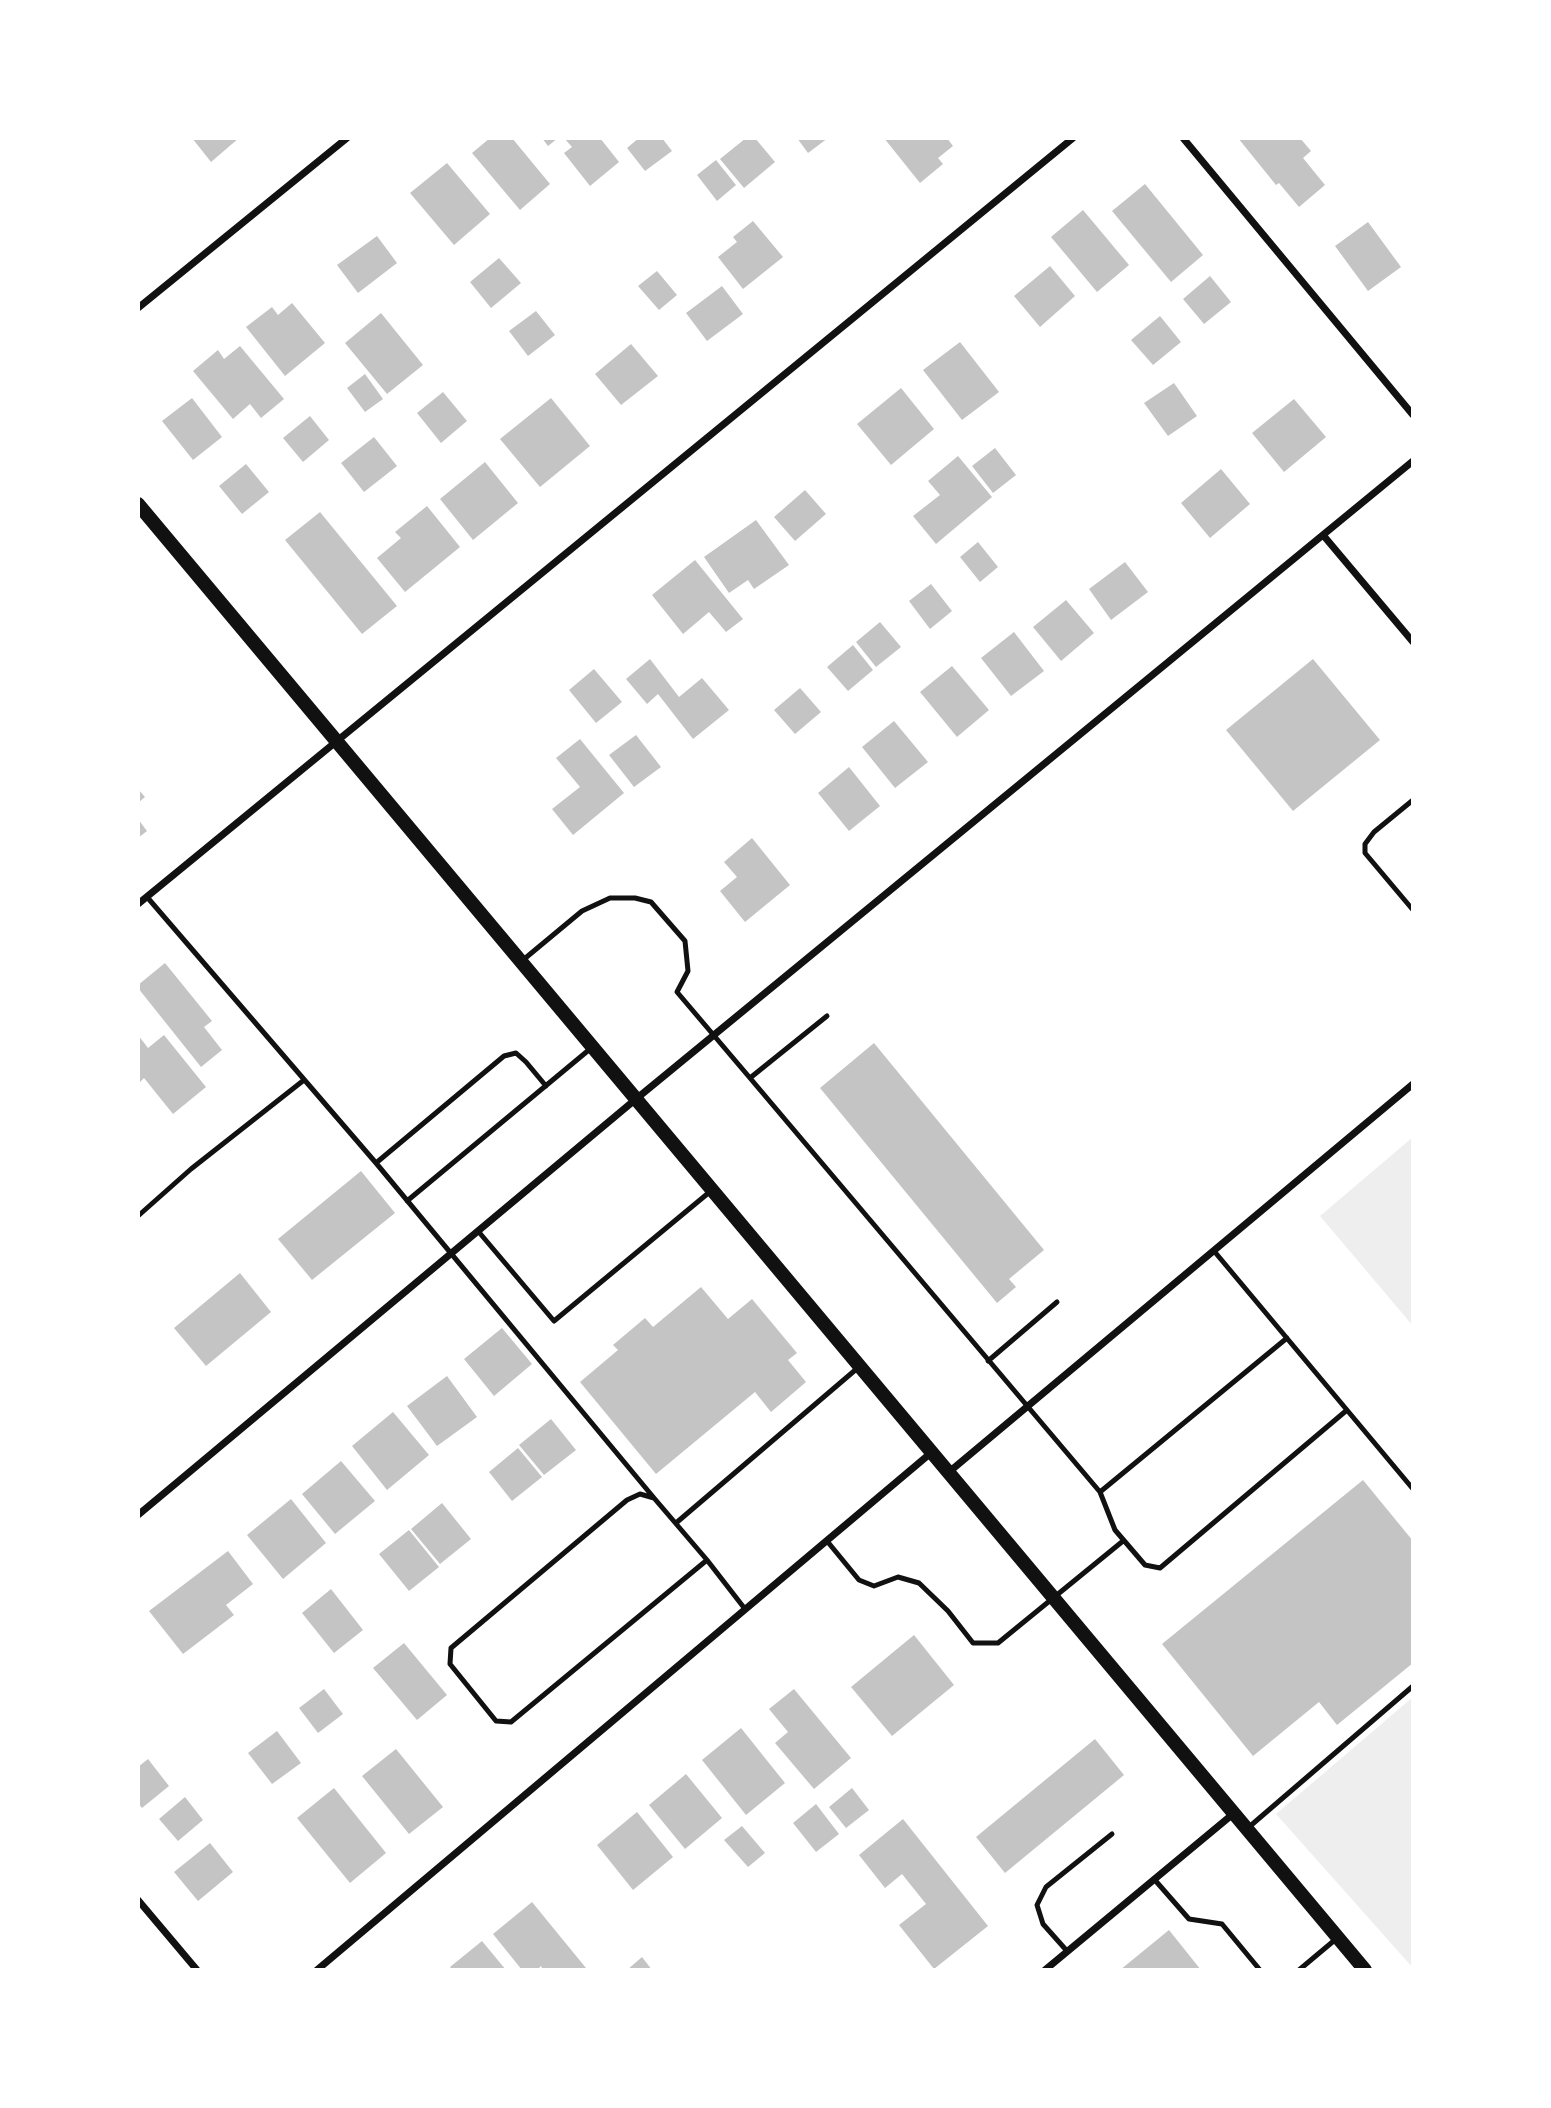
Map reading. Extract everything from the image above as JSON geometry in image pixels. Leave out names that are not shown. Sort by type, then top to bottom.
[{"type":"main road","points":[[138,504],[1365,1970]]},
{"type":"street","points":[[138,308],[347,138]]},
{"type":"street","points":[[138,904],[1073,138]]},
{"type":"street","points":[[1183,138],[1413,415]]},
{"type":"street","points":[[138,1516],[636,1099],[1413,461]]},
{"type":"street","points":[[1323,535],[1413,642]]},
{"type":"street","points":[[949,1473],[1413,1084]]},
{"type":"street","points":[[317,1970],[932,1452]]},
{"type":"street","points":[[1045,1970],[1234,1813]]},
{"type":"street","points":[[138,1900],[197,1970]]},
{"type":"lane","points":[[1413,800],[1374,832],[1365,844],[1366,853],[1413,911]]},
{"type":"lane","points":[[147,897],[376,1163],[745,1609]]},
{"type":"lane","points":[[521,961],[582,911],[610,898],[635,898],[651,902],[685,941],[688,971],[677,992],[1100,1492],[1115,1530],[1144,1565],[1160,1568],[1347,1410]]},
{"type":"lane","points":[[750,1078],[827,1016]]},
{"type":"lane","points":[[407,1201],[593,1047]]},
{"type":"lane","points":[[376,1163],[503,1056],[516,1053],[546,1086]]},
{"type":"lane","points":[[138,1216],[191,1169],[304,1080]]},
{"type":"lane","points":[[478,1231],[554,1321],[712,1190]]},
{"type":"lane","points":[[1214,1251],[1413,1489]]},
{"type":"lane","points":[[988,1361],[1057,1303]]},
{"type":"lane","points":[[1100,1492],[1287,1338]]},
{"type":"lane","points":[[676,1523],[860,1366]]},
{"type":"lane","points":[[654,1498],[640,1494],[627,1500],[452,1648],[450,1664],[496,1721],[511,1722],[707,1560]]},
{"type":"lane","points":[[827,1541],[859,1580],[874,1586],[898,1577],[919,1583],[948,1611],[973,1643],[998,1643],[1123,1541]]},
{"type":"lane","points":[[1247,1829],[1413,1686]]},
{"type":"lane","points":[[1067,1951],[1042,1924],[1037,1905],[1046,1887],[1112,1834]]},
{"type":"lane","points":[[1154,1879],[1189,1919],[1222,1924],[1260,1970]]},
{"type":"lane","points":[[1299,1970],[1338,1937]]},
{"type":"lane","points":[[1055,1962],[1061,1970]]},
{"type":"shaded area","points":[[1413,1137],[1413,1326],[1320,1216]]},
{"type":"shaded area","points":[[1413,1697],[1413,1968],[1276,1814]]},
{"type":"building","points":[[192,138],[239,138],[211,162]]},
{"type":"building","points":[[490,138],[512,138],[550,184],[520,210],[472,153]]},
{"type":"building","points":[[542,138],[558,138],[548,146]]},
{"type":"building","points":[[564,138],[600,138],[619,162],[590,186],[564,153],[572,147]]},
{"type":"building","points":[[639,138],[662,138],[672,151],[645,171],[627,148]]},
{"type":"building","points":[[746,138],[755,138],[775,162],[744,188],[720,159]]},
{"type":"building","points":[[797,138],[828,138],[808,153]]},
{"type":"building","points":[[884,138],[947,138],[953,146],[938,158],[943,164],[920,183]]},
{"type":"building","points":[[1238,138],[1300,138],[1311,151],[1303,158],[1325,185],[1299,207],[1279,183],[1276,185]]},
{"type":"building","points":[[716,160],[736,185],[717,201],[697,175]]},
{"type":"building","points":[[447,163],[490,214],[454,245],[410,193]]},
{"type":"building","points":[[1145,184],[1203,255],[1171,282],[1112,211]]},
{"type":"building","points":[[1083,210],[1129,265],[1097,292],[1051,237]]},
{"type":"building","points":[[753,221],[783,257],[743,289],[718,257],[737,242],[733,237]]},
{"type":"building","points":[[1368,222],[1401,267],[1368,291],[1335,246]]},
{"type":"building","points":[[377,236],[397,263],[358,293],[337,265]]},
{"type":"building","points":[[499,258],[521,283],[491,308],[470,282]]},
{"type":"building","points":[[1050,266],[1075,296],[1040,327],[1014,296]]},
{"type":"building","points":[[657,271],[677,295],[659,310],[638,286]]},
{"type":"building","points":[[1210,276],[1231,302],[1204,324],[1183,299]]},
{"type":"building","points":[[722,286],[743,314],[707,341],[686,313]]},
{"type":"building","points":[[292,303],[325,343],[285,376],[246,327],[272,307],[278,315]]},
{"type":"building","points":[[536,311],[555,335],[528,356],[509,331]]},
{"type":"building","points":[[381,313],[423,365],[387,394],[345,343]]},
{"type":"building","points":[[1160,316],[1181,342],[1153,365],[1131,340]]},
{"type":"building","points":[[960,342],[999,392],[962,420],[923,370]]},
{"type":"building","points":[[631,344],[658,376],[621,405],[595,374]]},
{"type":"building","points":[[240,346],[284,399],[261,418],[250,404],[233,419],[193,371],[218,350],[224,359]]},
{"type":"building","points":[[365,374],[383,399],[365,412],[347,388]]},
{"type":"building","points":[[1174,383],[1197,416],[1168,436],[1144,403]]},
{"type":"building","points":[[901,388],[934,429],[891,465],[857,424]]},
{"type":"building","points":[[443,392],[467,421],[441,443],[417,413]]},
{"type":"building","points":[[192,398],[222,437],[193,460],[162,421]]},
{"type":"building","points":[[551,398],[590,446],[540,487],[500,439]]},
{"type":"building","points":[[1294,399],[1326,437],[1284,472],[1252,433]]},
{"type":"building","points":[[310,416],[329,440],[303,462],[283,438]]},
{"type":"building","points":[[374,437],[397,466],[364,492],[341,463]]},
{"type":"building","points":[[995,448],[1016,475],[993,493],[972,466]]},
{"type":"building","points":[[958,456],[992,497],[936,544],[913,516],[940,495],[928,481]]},
{"type":"building","points":[[485,462],[518,503],[473,540],[440,499]]},
{"type":"building","points":[[246,464],[269,492],[242,514],[219,486]]},
{"type":"building","points":[[1221,469],[1250,504],[1210,538],[1181,503]]},
{"type":"building","points":[[805,490],[826,514],[795,541],[774,517]]},
{"type":"building","points":[[427,506],[460,547],[405,592],[377,558],[401,538],[395,532]]},
{"type":"building","points":[[320,512],[397,606],[362,634],[285,540]]},
{"type":"building","points":[[756,520],[789,565],[754,589],[748,580],[729,593],[704,557]]},
{"type":"building","points":[[978,542],[998,567],[980,582],[960,557]]},
{"type":"building","points":[[695,560],[743,619],[726,632],[709,612],[683,634],[652,595]]},
{"type":"building","points":[[1125,562],[1148,592],[1111,620],[1089,589]]},
{"type":"building","points":[[931,584],[952,611],[930,629],[909,601]]},
{"type":"building","points":[[1066,600],[1094,633],[1061,661],[1033,627]]},
{"type":"building","points":[[880,622],[901,647],[876,667],[856,642]]},
{"type":"building","points":[[1014,632],[1044,671],[1011,696],[981,658]]},
{"type":"building","points":[[853,645],[873,670],[848,691],[827,667]]},
{"type":"building","points":[[650,659],[679,697],[702,678],[729,710],[693,739],[658,694],[647,704],[626,679]]},
{"type":"building","points":[[1313,659],[1380,740],[1293,811],[1226,730]]},
{"type":"building","points":[[952,666],[989,710],[957,737],[920,692]]},
{"type":"building","points":[[594,669],[622,702],[596,723],[569,690]]},
{"type":"building","points":[[800,688],[821,712],[795,734],[774,710]]},
{"type":"building","points":[[894,721],[928,762],[895,788],[862,747]]},
{"type":"building","points":[[636,735],[661,767],[634,787],[609,755]]},
{"type":"building","points":[[580,739],[624,793],[573,835],[552,809],[580,787],[556,758]]},
{"type":"building","points":[[849,767],[880,806],[849,831],[818,793]]},
{"type":"building","points":[[138,789],[145,797],[138,803]]},
{"type":"building","points":[[138,819],[147,831],[138,838]]},
{"type":"building","points":[[752,838],[790,885],[745,922],[720,891],[737,877],[724,862]]},
{"type":"building","points":[[165,963],[212,1021],[204,1027],[222,1050],[201,1067],[138,988],[138,985]]},
{"type":"building","points":[[138,1035],[148,1048],[164,1035],[206,1087],[173,1114],[144,1078],[138,1084]]},
{"type":"building","points":[[874,1043],[1044,1250],[1009,1279],[1016,1287],[997,1303],[820,1088]]},
{"type":"building","points":[[361,1171],[395,1213],[312,1280],[278,1239]]},
{"type":"building","points":[[240,1273],[271,1312],[206,1366],[174,1328]]},
{"type":"building","points":[[701,1287],[728,1319],[752,1299],[797,1353],[788,1360],[806,1382],[771,1412],[755,1392],[656,1474],[580,1382],[618,1350],[613,1345],[645,1318],[653,1327]]},
{"type":"building","points":[[502,1328],[532,1364],[494,1396],[464,1359]]},
{"type":"building","points":[[447,1376],[477,1417],[437,1446],[407,1406]]},
{"type":"building","points":[[393,1412],[429,1455],[387,1490],[352,1446]]},
{"type":"building","points":[[551,1419],[576,1450],[544,1475],[519,1445]]},
{"type":"building","points":[[518,1448],[542,1477],[512,1501],[489,1472]]},
{"type":"building","points":[[341,1461],[375,1501],[335,1534],[302,1494]]},
{"type":"building","points":[[1363,1480],[1413,1541],[1413,1663],[1337,1725],[1319,1702],[1253,1756],[1162,1644]]},
{"type":"building","points":[[291,1499],[326,1543],[283,1579],[247,1535]]},
{"type":"building","points":[[442,1503],[471,1539],[440,1564],[411,1529]]},
{"type":"building","points":[[409,1530],[439,1567],[409,1591],[379,1554]]},
{"type":"building","points":[[228,1551],[253,1584],[226,1605],[234,1615],[183,1654],[149,1611]]},
{"type":"building","points":[[331,1589],[363,1630],[334,1653],[302,1613]]},
{"type":"building","points":[[914,1635],[954,1685],[892,1736],[851,1687]]},
{"type":"building","points":[[404,1643],[447,1695],[417,1720],[373,1668]]},
{"type":"building","points":[[324,1689],[343,1714],[318,1733],[299,1708]]},
{"type":"building","points":[[794,1689],[851,1758],[814,1789],[775,1743],[788,1732],[769,1709]]},
{"type":"building","points":[[741,1728],[785,1783],[746,1815],[702,1760]]},
{"type":"building","points":[[277,1731],[301,1763],[272,1784],[248,1753]]},
{"type":"building","points":[[1095,1739],[1124,1775],[1005,1873],[976,1837]]},
{"type":"building","points":[[396,1749],[443,1807],[409,1834],[362,1776]]},
{"type":"building","points":[[148,1759],[169,1786],[142,1808],[138,1803],[138,1767]]},
{"type":"building","points":[[686,1774],[722,1818],[685,1849],[649,1805]]},
{"type":"building","points":[[334,1788],[386,1853],[350,1883],[297,1818]]},
{"type":"building","points":[[852,1788],[869,1810],[846,1828],[829,1807]]},
{"type":"building","points":[[185,1797],[203,1820],[178,1841],[159,1819]]},
{"type":"building","points":[[816,1804],[839,1834],[816,1852],[793,1823]]},
{"type":"building","points":[[637,1812],[673,1857],[633,1890],[597,1845]]},
{"type":"building","points":[[903,1819],[988,1926],[934,1969],[899,1925],[926,1904],[902,1874],[885,1888],[859,1855]]},
{"type":"building","points":[[742,1826],[765,1853],[748,1867],[724,1840]]},
{"type":"building","points":[[210,1843],[233,1872],[198,1901],[174,1872]]},
{"type":"building","points":[[532,1902],[585,1970],[543,1970],[541,1966],[537,1970],[522,1970],[493,1934]]},
{"type":"building","points":[[1169,1930],[1201,1970],[1120,1970]]},
{"type":"building","points":[[482,1941],[506,1970],[452,1970],[450,1967]]},
{"type":"building","points":[[642,1957],[652,1970],[627,1970]]}]
